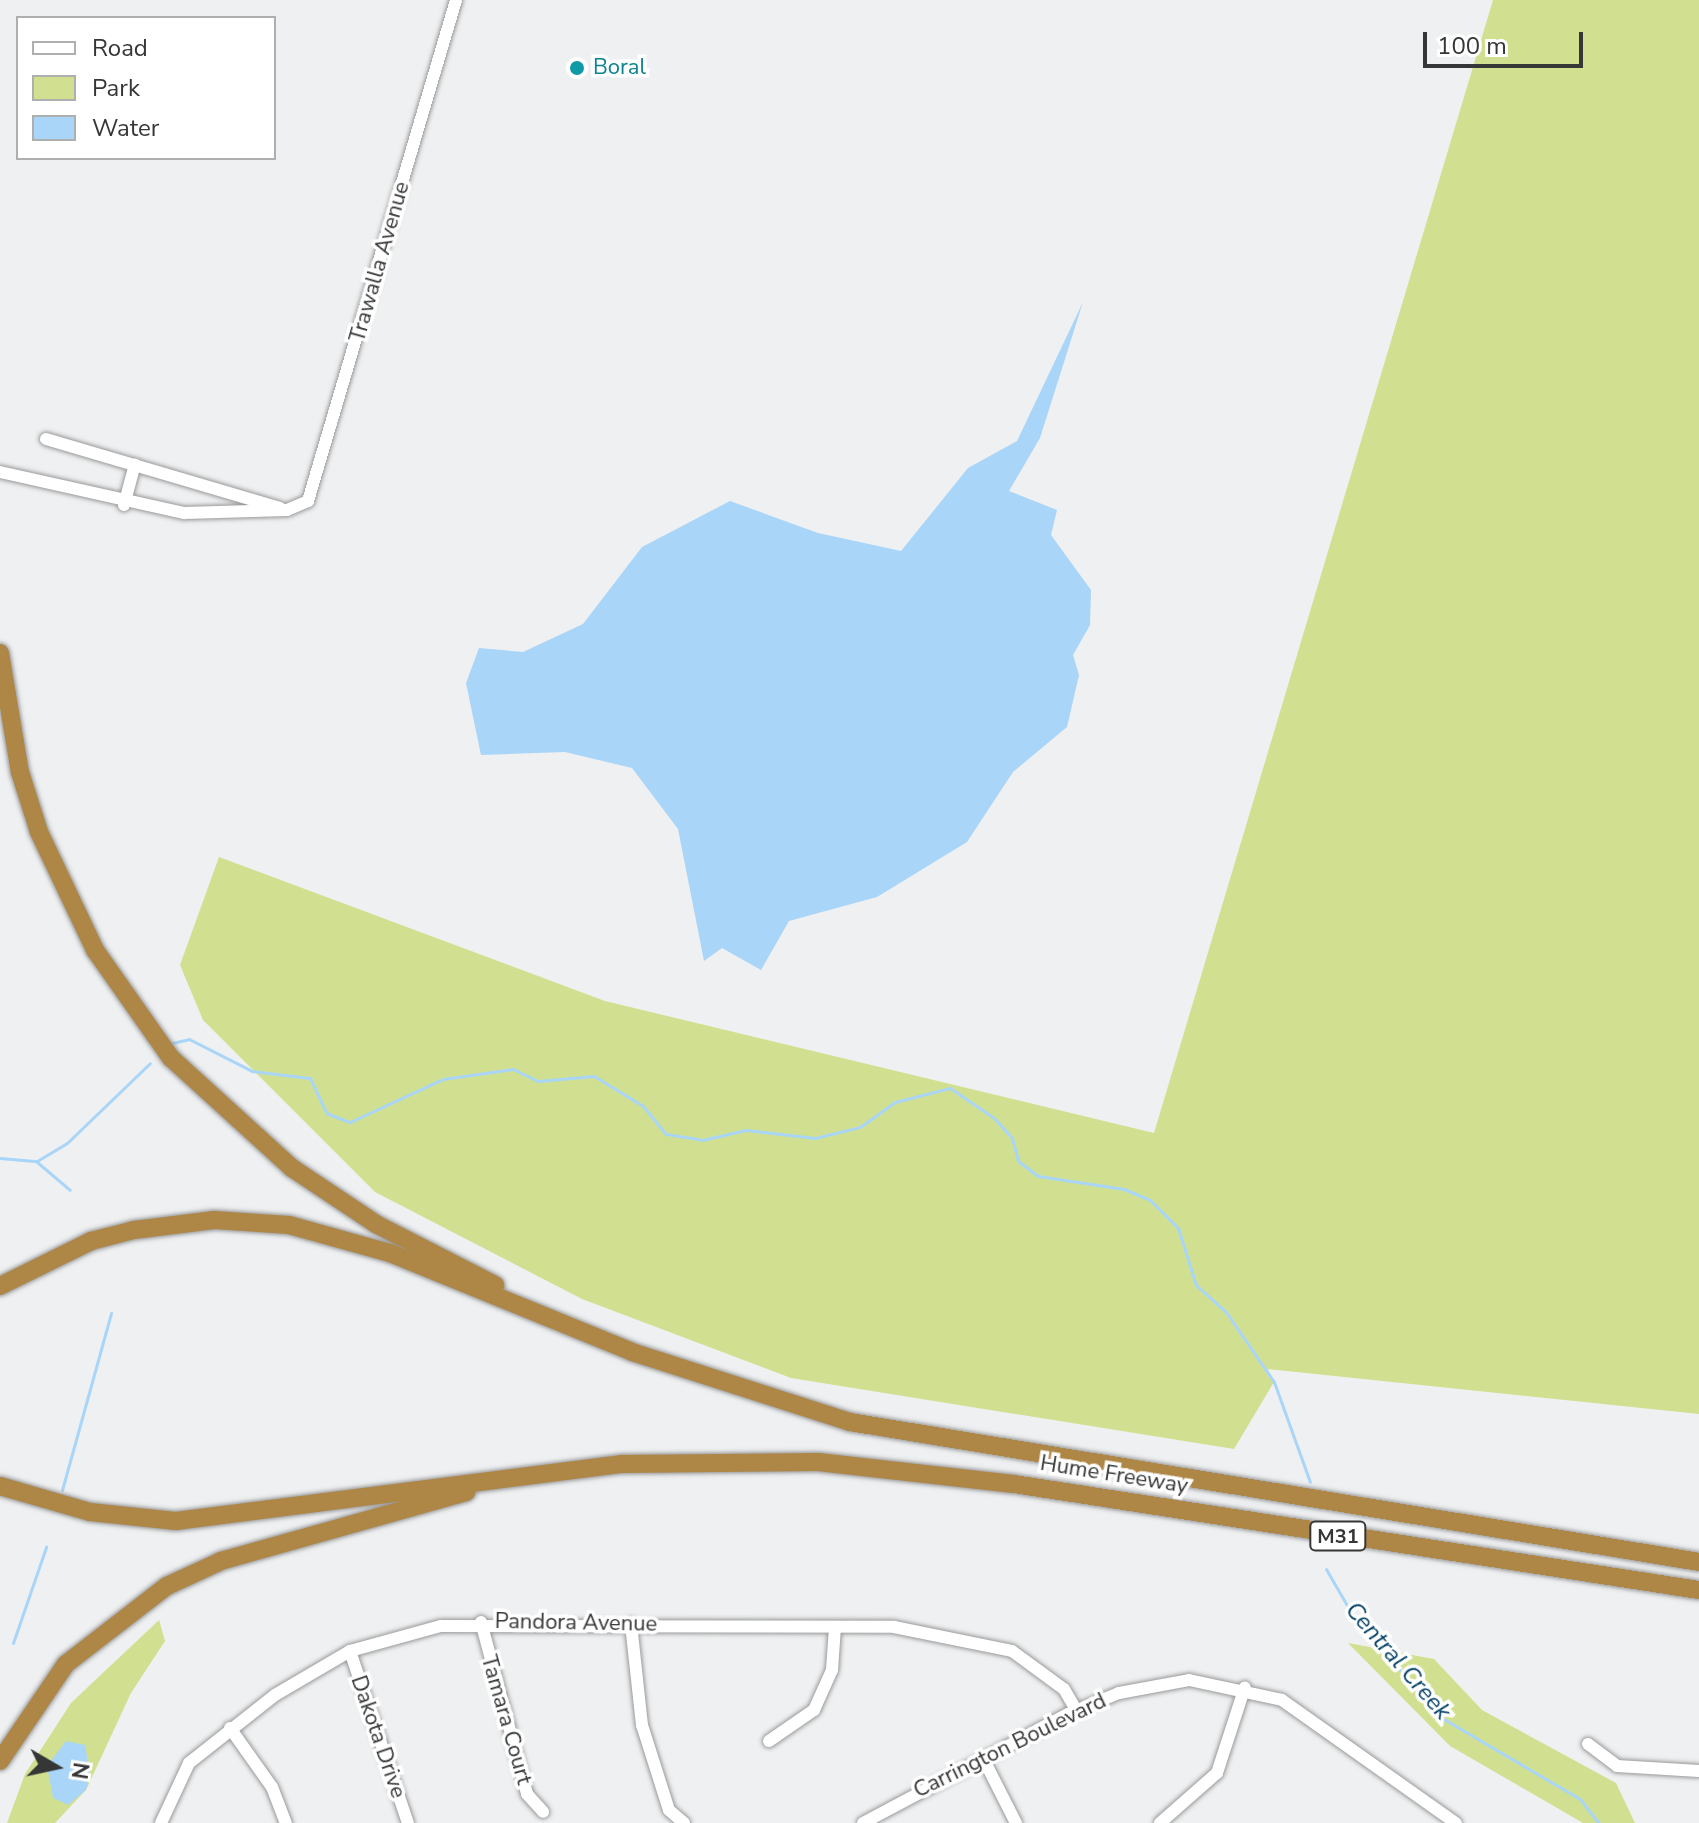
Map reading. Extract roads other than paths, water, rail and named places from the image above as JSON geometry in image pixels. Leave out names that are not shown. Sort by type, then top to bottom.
[{"type":"highway","points":[[0,653],[20,772],[45,845],[95,950],[171,1058],[243,1130],[376,1224],[632,1352]]},
{"type":"highway","points":[[0,1286],[91,1241],[134,1230],[250,1220],[380,1250],[632,1352]]},
{"type":"highway","name":"Hume Freeway","points":[[632,1352],[770,1400],[912,1435],[1699,1562]]},
{"type":"highway","name":"Hume Freeway","points":[[519,1477],[688,1460],[901,1469],[1699,1590]]},
{"type":"highway","points":[[0,1486],[90,1512],[176,1521],[519,1477]]},
{"type":"highway","points":[[0,1761],[66,1664],[167,1586],[221,1561],[519,1477]]},
{"type":"street","name":"Trawalla Avenue","points":[[287,510],[312,495],[456,0]]},
{"type":"street","points":[[46,439],[287,510]]},
{"type":"street","points":[[124,505],[135,464]]},
{"type":"street","points":[[0,472],[124,505],[184,513],[287,510]]},
{"type":"street","name":"Pandora Avenue","points":[[161,1823],[189,1763],[230,1728],[350,1651],[481,1622],[894,1627],[1012,1651],[1056,1684],[1072,1712]]},
{"type":"street","name":"Tamara Court","points":[[481,1622],[522,1779],[543,1812]]},
{"type":"street","points":[[631,1624],[642,1725],[669,1810],[684,1823]]},
{"type":"street","points":[[769,1741],[814,1710],[832,1670],[835,1627]]},
{"type":"street","name":"Dakota Drive","points":[[350,1651],[408,1823]]},
{"type":"street","name":"Carrington Boulevard","points":[[863,1823],[1072,1712],[1166,1683],[1245,1687],[1319,1720],[1456,1823]]},
{"type":"street","points":[[1160,1823],[1217,1773],[1245,1687]]},
{"type":"street","points":[[230,1728],[272,1787],[286,1823]]},
{"type":"street","points":[[1588,1744],[1617,1766],[1699,1771]]},
{"type":"street","points":[[983,1758],[1016,1823]]},
{"type":"water","points":[[1083,302],[1040,438],[1009,491],[1057,510],[1051,535],[1091,590],[1090,625],[1073,655],[1079,675],[1067,727],[1013,772],[967,842],[877,897],[789,921],[761,970],[722,948],[704,961],[678,829],[632,768],[565,752],[481,755],[466,683],[479,648],[523,652],[583,624],[642,547],[730,501],[818,533],[901,551],[968,468],[1017,441]]},
{"type":"water","points":[[66,1741],[85,1745],[90,1774],[86,1790],[68,1805],[53,1798],[47,1766]]},
{"type":"waterway","name":"Central Creek","points":[[172,1043],[189,1039],[252,1071],[310,1078],[326,1113],[350,1122],[443,1079],[513,1069],[538,1081],[594,1076],[643,1106],[666,1134],[702,1140],[746,1130],[815,1138],[860,1127],[895,1102],[950,1088],[994,1118],[1012,1138],[1018,1161],[1038,1176],[1124,1189],[1150,1200],[1178,1228],[1196,1285],[1226,1312],[1274,1382],[1310,1482]]},
{"type":"waterway","name":"Central Creek","points":[[0,1158],[37,1161],[67,1143],[150,1063]]},
{"type":"waterway","points":[[37,1162],[70,1190]]},
{"type":"waterway","points":[[62,1490],[111,1313]]},
{"type":"waterway","points":[[13,1643],[46,1547]]},
{"type":"waterway","name":"Central Creek","points":[[1326,1569],[1352,1614],[1442,1718],[1580,1799],[1599,1823]]},
{"type":"place","name":"Boral","points":[[577,68]]}]
